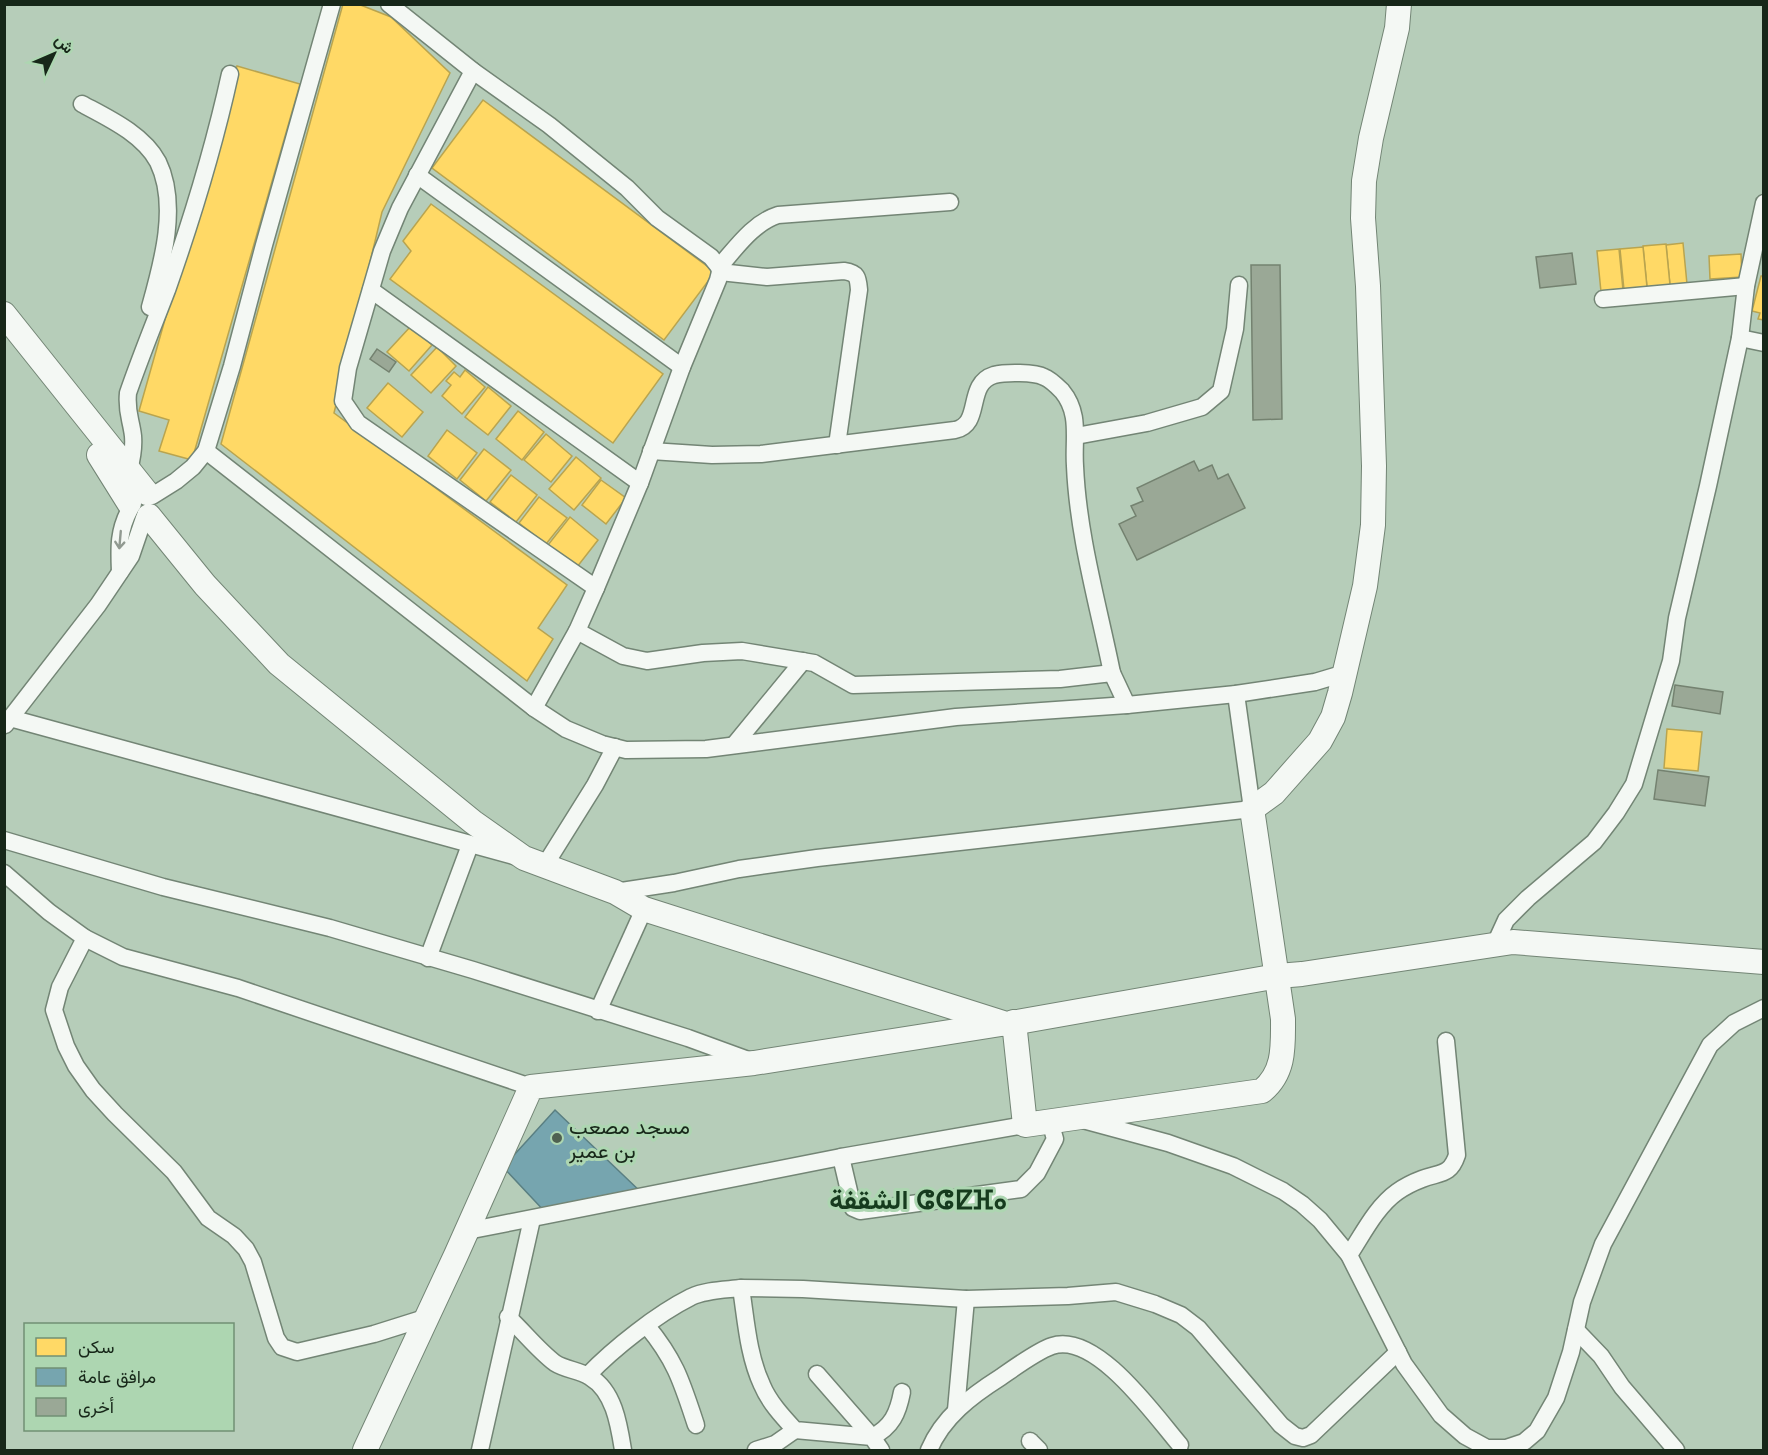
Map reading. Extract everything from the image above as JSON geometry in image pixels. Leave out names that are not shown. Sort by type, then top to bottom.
[{"type":"main road","points":[[1010,1023],[1025,1125],[1262,1091],[1277,1074],[1283,1050],[1283,1019],[1252,808],[1274,792],[1320,741],[1333,717],[1365,585],[1373,525],[1374,466],[1368,286],[1363,218],[1364,181],[1371,138],[1397,28],[1399,4]]},
{"type":"main road","points":[[4,314],[129,470],[142,506]]},
{"type":"main road","points":[[4,332],[205,585],[279,664],[473,822],[535,862],[615,892],[644,909],[1010,1023]]},
{"type":"main road","points":[[365,1450],[428,1317],[531,1087],[754,1063],[1010,1023],[1278,976],[1513,942],[1764,962]]},
{"type":"street","points":[[332,4],[232,366],[206,451],[184,474],[142,506],[131,556],[98,605],[7,722],[535,862],[595,785],[615,747]]},
{"type":"street","points":[[389,4],[473,71],[549,125],[627,188],[657,218],[711,257],[720,269],[767,277],[844,271],[854,273],[858,277],[859,290],[837,445]]},
{"type":"street","points":[[473,71],[400,208],[382,251],[348,368],[343,401],[358,423],[596,588]]},
{"type":"street","points":[[129,470],[134,448],[126,407],[128,393],[167,289],[201,186],[220,120],[230,74]]},
{"type":"street","points":[[82,104],[126,129],[145,147],[157,162],[166,187],[167,242],[149,311],[147,341]]},
{"type":"street","points":[[417,175],[682,368]]},
{"type":"street","points":[[534,708],[577,631],[596,588],[640,483],[720,269],[757,226],[767,218],[778,215],[950,202]]},
{"type":"street","points":[[1495,944],[1506,920],[1528,898],[1594,842],[1634,784],[1671,661],[1677,618],[1740,339],[1746,286],[1764,203]]},
{"type":"street","points":[[1076,436],[1147,423],[1202,407],[1221,391],[1235,329],[1239,285]]},
{"type":"street","points":[[1604,299],[1746,286]]},
{"type":"street","points":[[371,290],[640,483]]},
{"type":"street","points":[[1740,339],[1764,343]]},
{"type":"street","points":[[651,451],[712,455],[761,454],[962,429],[969,423],[978,388],[987,379],[995,375],[1028,373],[1044,376],[1062,390],[1076,423],[1074,464],[1080,528],[1112,673],[1127,705]]},
{"type":"street","points":[[206,451],[534,708],[566,729],[602,744],[626,750],[706,749],[956,717],[1127,705],[1236,694],[1315,682],[1345,673]]},
{"type":"street","points":[[577,631],[623,656],[647,661],[742,651],[803,661],[823,667],[841,680],[853,685],[864,686],[1060,679],[1112,673]]},
{"type":"street","points":[[734,745],[803,661]]},
{"type":"street","points":[[615,892],[674,883],[739,869],[817,858],[1252,808],[1236,694]]},
{"type":"street","points":[[4,840],[163,887],[330,928],[688,1038],[754,1063]]},
{"type":"street","points":[[428,958],[470,845]]},
{"type":"street","points":[[4,873],[49,912],[85,938],[123,957],[238,988],[531,1087]]},
{"type":"street","points":[[598,1011],[644,909]]},
{"type":"street","points":[[85,938],[60,987],[54,1010],[66,1046],[76,1066],[93,1090],[174,1172],[208,1218],[234,1236],[246,1249],[253,1262],[276,1338],[282,1347],[297,1352],[374,1334],[428,1317]]},
{"type":"street","points":[[841,1156],[854,1208],[860,1211],[1021,1189],[1037,1173],[1055,1139],[1061,1119],[1168,1143],[1233,1166],[1262,1179],[1302,1204],[1320,1220],[1349,1255],[1404,1364],[1441,1414],[1465,1436],[1487,1448],[1506,1448],[1524,1442],[1537,1431],[1546,1418],[1556,1398],[1582,1302],[1602,1244],[1710,1045],[1734,1023],[1764,1008]]},
{"type":"street","points":[[1349,1255],[1380,1210],[1396,1193],[1421,1179],[1445,1173],[1454,1165],[1457,1155],[1446,1041]]},
{"type":"street","points":[[467,1231],[841,1156],[1025,1125]]},
{"type":"street","points":[[480,1450],[508,1317],[532,1219]]},
{"type":"street","points":[[588,1375],[605,1358],[647,1326],[692,1297],[714,1291],[741,1288],[803,1289],[966,1299],[1116,1292],[1173,1311],[1198,1328],[1281,1425],[1295,1436],[1303,1438],[1318,1430],[1398,1352]]},
{"type":"street","points":[[741,1288],[749,1344],[762,1385],[779,1412],[795,1430],[877,1444]]},
{"type":"street","points":[[956,1410],[966,1299]]},
{"type":"street","points":[[508,1317],[556,1363],[588,1375],[603,1386],[613,1407],[623,1450]]},
{"type":"street","points":[[647,1326],[679,1372],[696,1425]]},
{"type":"street","points":[[1576,1330],[1602,1356],[1622,1387],[1676,1450]]},
{"type":"street","points":[[928,1450],[934,1438],[956,1410],[974,1394],[1052,1346],[1072,1344],[1090,1353],[1119,1375],[1180,1445]]},
{"type":"street","points":[[817,1374],[877,1444]]},
{"type":"street","points":[[877,1444],[883,1431],[893,1421],[902,1392]]},
{"type":"street","points":[[756,1450],[775,1444],[795,1430]]},
{"type":"building: سكن","points":[[343,4],[358,4],[391,17],[450,73],[382,212],[334,413],[567,585],[538,628],[553,639],[527,681],[221,444]]},
{"type":"building: سكن","points":[[237,66],[300,84],[192,460],[159,451],[169,420],[139,411]]},
{"type":"building: سكن","points":[[483,100],[715,272],[664,340],[432,168]]},
{"type":"building: سكن","points":[[431,204],[663,374],[613,443],[390,279],[411,251],[403,241]]},
{"type":"building: سكن","points":[[1683,243],[1687,284],[1670,285],[1666,245]]},
{"type":"building: سكن","points":[[1666,244],[1670,285],[1647,287],[1643,246]]},
{"type":"building: سكن","points":[[1643,247],[1647,287],[1624,290],[1620,249]]},
{"type":"building: سكن","points":[[1619,249],[1623,290],[1601,292],[1597,251]]},
{"type":"building: سكن","points":[[1741,254],[1742,277],[1710,279],[1709,256]]},
{"type":"building: سكن","points":[[1761,276],[1764,276],[1764,320],[1758,319],[1760,313],[1752,311]]},
{"type":"building: سكن","points":[[411,326],[432,345],[409,371],[387,352]]},
{"type":"building: سكن","points":[[437,347],[456,366],[431,393],[411,375]]},
{"type":"building: سكن","points":[[465,370],[485,387],[462,414],[442,396],[451,385],[446,381],[454,372],[460,377]]},
{"type":"building: سكن","points":[[388,383],[423,412],[402,437],[367,408]]},
{"type":"building: سكن","points":[[488,387],[511,406],[488,435],[465,417]]},
{"type":"building: سكن","points":[[518,411],[544,432],[522,460],[496,439]]},
{"type":"building: سكن","points":[[447,430],[477,453],[457,479],[428,456]]},
{"type":"building: سكن","points":[[546,434],[572,456],[551,482],[524,460]]},
{"type":"building: سكن","points":[[484,449],[511,470],[486,501],[460,480]]},
{"type":"building: سكن","points":[[576,457],[601,478],[574,510],[549,489]]},
{"type":"building: سكن","points":[[511,475],[537,495],[516,522],[490,502]]},
{"type":"building: سكن","points":[[601,480],[626,498],[606,524],[582,505]]},
{"type":"building: سكن","points":[[539,497],[567,518],[546,544],[519,523]]},
{"type":"building: سكن","points":[[570,517],[598,540],[577,567],[548,545]]},
{"type":"building: سكن","points":[[1667,729],[1702,732],[1698,771],[1664,768]]},
{"type":"building: مرافق عامة","name":"مسجد مصعب بن عمير","points":[[555,1110],[644,1195],[547,1214],[503,1167]]},
{"type":"building: أخرى","points":[[1572,253],[1576,284],[1540,288],[1536,257]]},
{"type":"building: أخرى","points":[[1251,265],[1280,265],[1282,419],[1253,420]]},
{"type":"building: أخرى","points":[[377,349],[396,362],[389,372],[370,359]]},
{"type":"building: أخرى","points":[[1194,461],[1199,471],[1212,465],[1218,479],[1228,474],[1245,508],[1137,560],[1119,524],[1136,516],[1131,506],[1143,501],[1137,488]]},
{"type":"building: أخرى","points":[[1675,685],[1723,692],[1720,714],[1672,706]]},
{"type":"building: أخرى","points":[[1658,770],[1709,777],[1705,806],[1654,799]]},
{"type":"place","name":"مسجد مصعب بن عمير","points":[[557,1138]]},
{"type":"district","name":"الشقفة ⵛⵛⵇⴼⴰ","points":[[918,1200]]}]
